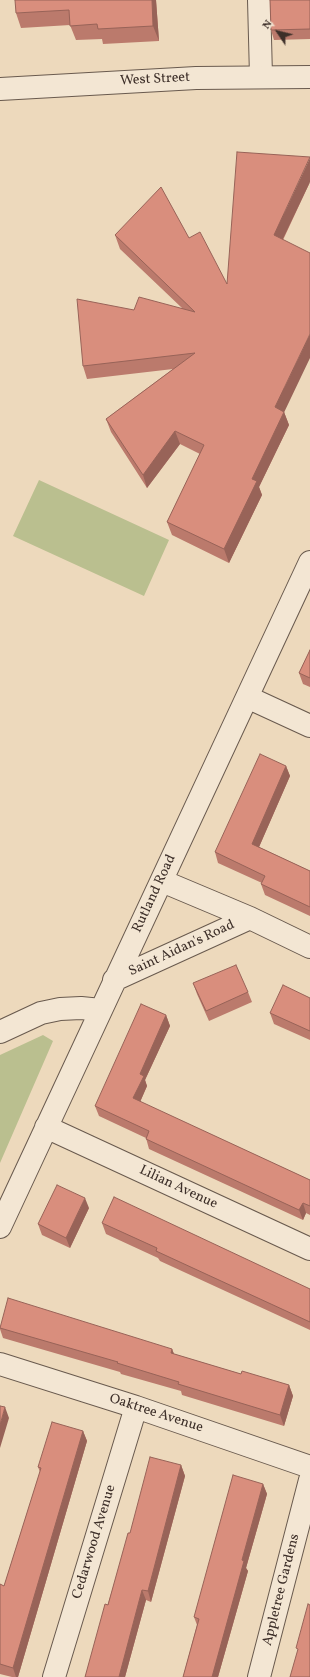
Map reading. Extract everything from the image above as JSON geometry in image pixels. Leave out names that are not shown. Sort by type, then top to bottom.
[{"type":"street","points":[[259,0],[261,76]]},
{"type":"street","name":"West Street","points":[[0,89],[196,78],[261,76],[310,77]]},
{"type":"street","name":"Rutland Road","points":[[0,1227],[310,562]]},
{"type":"street","points":[[247,697],[310,726]]},
{"type":"street","name":"Saint Aidan's Road","points":[[162,881],[250,918],[310,947]]},
{"type":"street","name":"Saint Aidan's Road","points":[[114,980],[250,918]]},
{"type":"street","points":[[0,1032],[41,1013],[60,1009],[81,1008],[101,1010]]},
{"type":"street","name":"Lilian Avenue","points":[[46,1127],[310,1249]]},
{"type":"street","name":"Oaktree Avenue","points":[[0,1364],[136,1406],[310,1467]]},
{"type":"street","name":"Cedarwood Avenue","points":[[54,1677],[136,1406]]},
{"type":"street","name":"Appletree Gardens","points":[[259,1677],[310,1480]]},
{"type":"green space","points":[[39,480],[169,540],[144,596],[13,536]]},
{"type":"green space","points":[[43,1035],[53,1041],[0,1163],[0,1055]]},
{"type":"building","points":[[15,0],[152,0],[153,26],[98,29],[97,24],[70,26],[69,10],[16,13]]},
{"type":"building","points":[[270,0],[310,0],[310,29],[271,30]]},
{"type":"building","points":[[237,152],[310,157],[274,235],[310,253],[310,334],[275,407],[284,412],[252,479],[257,481],[224,549],[167,522],[204,445],[175,431],[143,475],[106,419],[195,353],[83,366],[77,299],[134,310],[139,297],[195,312],[115,235],[161,187],[189,238],[200,232],[227,284]]},
{"type":"building","points":[[310,650],[310,678],[299,673]]},
{"type":"building","points":[[260,754],[286,766],[252,844],[310,871],[310,907],[261,884],[265,876],[215,852]]},
{"type":"building","points":[[236,965],[248,992],[206,1011],[193,983]]},
{"type":"building","points":[[283,985],[310,998],[310,1031],[270,1013]]},
{"type":"building","points":[[141,1004],[166,1015],[140,1074],[144,1076],[133,1098],[310,1180],[310,1206],[303,1203],[299,1210],[146,1139],[149,1131],[95,1106]]},
{"type":"building","points":[[57,1185],[85,1198],[66,1238],[38,1224]]},
{"type":"building","points":[[114,1197],[310,1289],[310,1322],[156,1251],[157,1248],[102,1223]]},
{"type":"building","points":[[8,1298],[172,1349],[171,1353],[241,1374],[242,1371],[289,1385],[280,1415],[178,1384],[179,1382],[117,1363],[118,1362],[0,1328]]},
{"type":"building","points":[[0,1406],[5,1407],[0,1425]]},
{"type":"building","points":[[52,1422],[83,1431],[13,1668],[0,1664],[0,1584],[4,1586],[41,1468],[38,1467]]},
{"type":"building","points":[[150,1457],[181,1465],[148,1591],[142,1590],[119,1677],[85,1677],[105,1604],[108,1605],[128,1533],[130,1533]]},
{"type":"building","points":[[233,1475],[263,1484],[242,1560],[244,1561],[212,1677],[183,1677],[199,1619],[194,1617]]},
{"type":"building","points":[[308,1604],[310,1605],[310,1677],[290,1677],[298,1649],[296,1648]]}]
